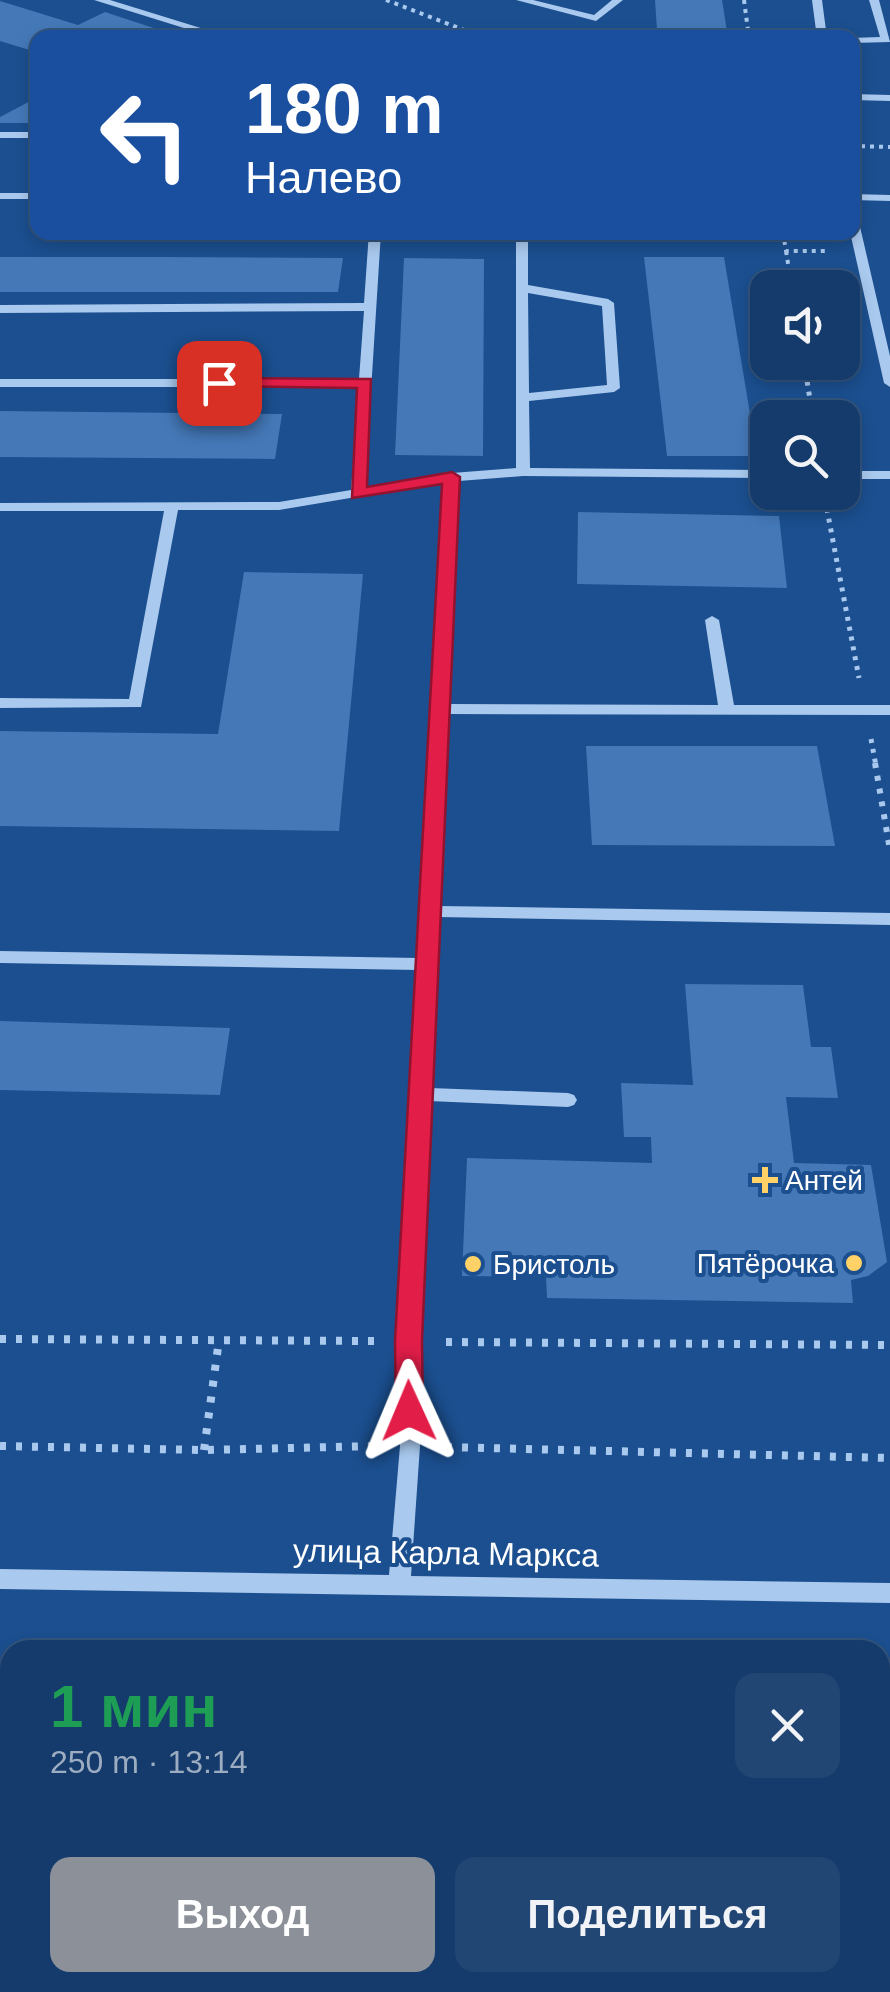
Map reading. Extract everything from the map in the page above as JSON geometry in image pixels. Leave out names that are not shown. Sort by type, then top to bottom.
[{"type":"street","points":[[100,0],[201,30]]},
{"type":"street","points":[[520,0],[596,18]]},
{"type":"street","points":[[596,18],[618,0]]},
{"type":"street","points":[[817,0],[821,30]]},
{"type":"street","points":[[874,0],[890,54]]},
{"type":"street","points":[[596,18],[597,30]]},
{"type":"street","points":[[860,40],[888,40]]},
{"type":"street","points":[[860,97],[890,98]]},
{"type":"street","points":[[0,135],[30,135]]},
{"type":"street","points":[[0,196],[30,196]]},
{"type":"street","points":[[860,197],[890,198]]},
{"type":"street","points":[[358,494],[375,240]]},
{"type":"street","points":[[522,240],[523,472]]},
{"type":"street","points":[[857,240],[890,383]]},
{"type":"street","points":[[522,288],[608,303],[614,388],[522,398]]},
{"type":"street","points":[[0,308],[370,307]]},
{"type":"street","points":[[0,382],[365,383]]},
{"type":"street","points":[[0,506],[280,506],[452,477],[523,472],[750,474]]},
{"type":"street","points":[[860,474],[890,475]]},
{"type":"street","points":[[399,1584],[410,1446],[408,1341],[452,477]]},
{"type":"street","points":[[0,703],[136,704],[172,506]]},
{"type":"street","points":[[712,620],[727,711]]},
{"type":"street","points":[[441,709],[890,710]]},
{"type":"street","points":[[431,910],[890,918]]},
{"type":"street","points":[[0,956],[430,964]]},
{"type":"street","points":[[423,1094],[568,1100]]},
{"type":"street","name":"улица Карла Маркса","points":[[0,1579],[890,1593]]},
{"type":"path","points":[[386,0],[464,30]]},
{"type":"path","points":[[744,0],[748,30]]},
{"type":"path","points":[[860,146],[890,147]]},
{"type":"path","points":[[786,251],[789,270]]},
{"type":"path","points":[[827,510],[890,850]]},
{"type":"path","points":[[204,1450],[218,1340]]},
{"type":"building","points":[[655,0],[722,0],[727,30],[657,30]]},
{"type":"building","points":[[0,1],[78,25],[105,12],[160,30],[30,30],[30,50],[0,41]]},
{"type":"building","points":[[30,101],[30,123],[0,123],[0,117]]},
{"type":"building","points":[[0,257],[343,258],[338,292],[0,292]]},
{"type":"building","points":[[644,257],[724,257],[750,414],[750,456],[667,456]]},
{"type":"building","points":[[404,258],[484,259],[483,456],[395,455]]},
{"type":"building","points":[[0,411],[282,414],[275,459],[0,457]]},
{"type":"building","points":[[578,512],[779,516],[787,588],[577,584]]},
{"type":"building","points":[[244,572],[363,574],[339,831],[0,826],[0,731],[218,734]]},
{"type":"building","points":[[586,746],[817,746],[835,846],[592,845]]},
{"type":"building","points":[[685,984],[803,985],[811,1047],[831,1047],[838,1098],[786,1097],[794,1163],[871,1165],[887,1262],[868,1276],[851,1280],[853,1303],[547,1298],[546,1277],[462,1276],[467,1158],[652,1163],[651,1137],[624,1137],[621,1083],[693,1085]]},
{"type":"building","points":[[0,1021],[230,1028],[220,1095],[0,1090]]},
{"type":"place","name":"Антей","points":[[765,1180]]},
{"type":"place","name":"Пятёрочка","points":[[854,1263]]},
{"type":"place","name":"Бристоль","points":[[473,1264]]},
{"type":"route","points":[[219,383],[365,383],[358,494],[452,477],[408,1341],[409,1411]]}]
